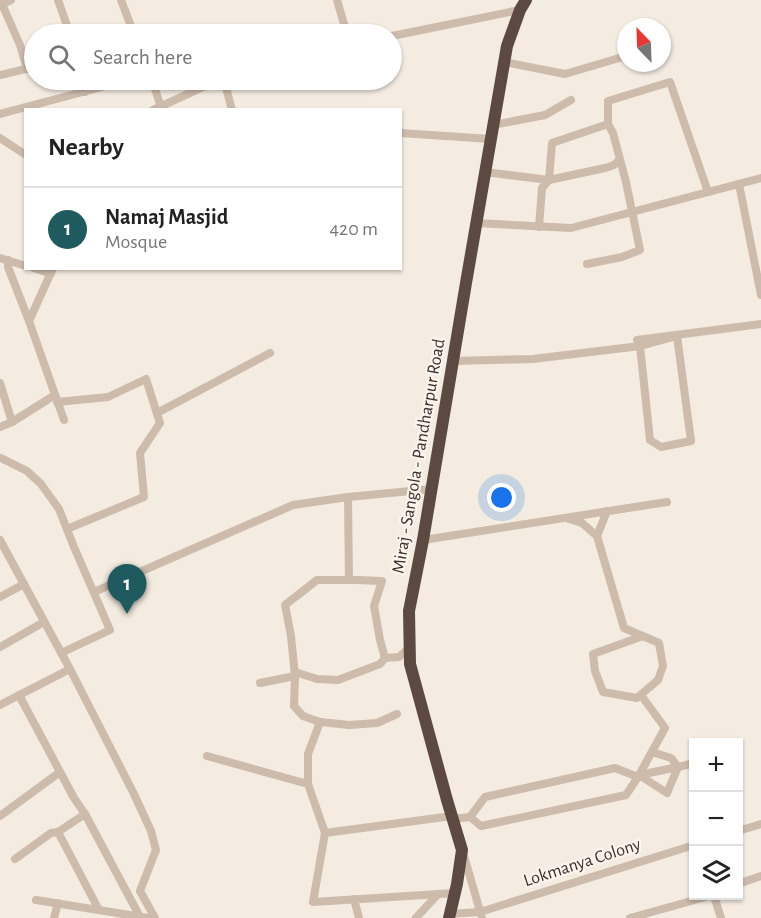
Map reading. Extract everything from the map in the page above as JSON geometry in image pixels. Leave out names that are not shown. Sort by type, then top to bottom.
[{"type":"highway","name":"Miraj - Sangola - Pandharpur Road","points":[[449,916],[462,850],[410,664],[409,611],[432,489],[507,46],[523,5]]},
{"type":"street","points":[[11,0],[1,5],[24,53]]},
{"type":"street","points":[[58,0],[66,24]]},
{"type":"street","points":[[121,0],[130,24]]},
{"type":"street","points":[[337,0],[344,24]]},
{"type":"street","points":[[402,34],[523,5]]},
{"type":"street","points":[[504,62],[565,74],[617,59]]},
{"type":"street","points":[[0,75],[24,70]]},
{"type":"street","points":[[587,264],[622,257],[640,250],[633,212],[608,124],[608,101],[670,82],[708,192]]},
{"type":"street","points":[[0,114],[92,90]]},
{"type":"street","points":[[154,90],[159,108],[197,90]]},
{"type":"street","points":[[227,90],[231,108]]},
{"type":"street","points":[[493,125],[545,116],[571,100]]},
{"type":"street","points":[[539,227],[542,188],[549,180],[552,143],[608,124]]},
{"type":"street","points":[[402,133],[491,139]]},
{"type":"street","points":[[0,138],[24,155]]},
{"type":"street","points":[[485,172],[549,180],[605,168],[614,165],[619,160]]},
{"type":"street","points":[[476,223],[571,228],[761,178]]},
{"type":"street","points":[[739,184],[761,295]]},
{"type":"street","points":[[4,259],[24,265]]},
{"type":"street","points":[[4,259],[64,420]]},
{"type":"street","points":[[29,321],[52,272]]},
{"type":"street","points":[[677,336],[691,441],[661,447],[650,440],[640,346],[637,340],[761,324]]},
{"type":"street","points":[[453,361],[533,359],[640,346]]},
{"type":"street","points":[[157,413],[270,352]]},
{"type":"street","points":[[0,427],[56,398],[108,397],[146,379],[160,423],[140,453],[144,497],[67,529]]},
{"type":"street","points":[[0,383],[12,422]]},
{"type":"street","points":[[0,458],[27,471],[41,484],[59,509],[110,630],[61,653]]},
{"type":"street","points":[[94,592],[293,505],[432,489]]},
{"type":"street","points":[[348,497],[349,580]]},
{"type":"street","points":[[423,540],[667,502]]},
{"type":"street","points":[[597,536],[607,511]]},
{"type":"street","points":[[566,518],[582,523],[597,536],[624,628],[644,636],[659,643],[663,666],[658,680],[641,695],[637,698],[603,692],[595,671],[593,654],[644,636]]},
{"type":"street","points":[[0,540],[70,669],[151,831],[156,850],[140,891],[155,918]]},
{"type":"street","points":[[385,658],[374,606],[382,581],[317,580],[285,604],[295,674],[294,706],[303,716],[320,723],[349,725],[377,723],[397,714]]},
{"type":"street","points":[[0,597],[24,584]]},
{"type":"street","points":[[0,647],[44,622]]},
{"type":"street","points":[[260,683],[295,674],[317,679],[338,680],[380,664],[385,658],[399,657],[409,648]]},
{"type":"street","points":[[0,705],[70,669]]},
{"type":"street","points":[[19,695],[74,798],[144,917]]},
{"type":"street","points":[[325,833],[470,817],[481,826],[626,795],[665,728],[641,695]]},
{"type":"street","points":[[320,723],[308,754],[308,784],[325,833],[313,902],[455,892]]},
{"type":"street","points":[[652,752],[671,758],[678,767]]},
{"type":"street","points":[[207,756],[308,784]]},
{"type":"street","points":[[638,776],[689,764]]},
{"type":"street","points":[[470,817],[485,797],[615,768],[638,776],[667,793],[678,767]]},
{"type":"street","points":[[0,816],[60,772]]},
{"type":"street","points":[[15,859],[51,833],[58,832],[85,814]]},
{"type":"street","points":[[743,829],[761,824]]},
{"type":"street","points":[[58,832],[99,910]]},
{"type":"street","name":"Lokmanya Colony","points":[[449,916],[481,915],[690,846]]},
{"type":"street","points":[[462,850],[481,915]]},
{"type":"street","points":[[743,883],[760,878]]},
{"type":"street","points":[[416,918],[438,894]]},
{"type":"street","points":[[354,899],[359,918]]},
{"type":"street","points":[[36,900],[144,917]]},
{"type":"street","points":[[630,918],[660,914],[698,900]]},
{"type":"street","points":[[715,900],[721,918]]},
{"type":"street","points":[[54,918],[58,903]]},
{"type":"place","name":"Namaj Masjid","points":[[127,614]]}]
